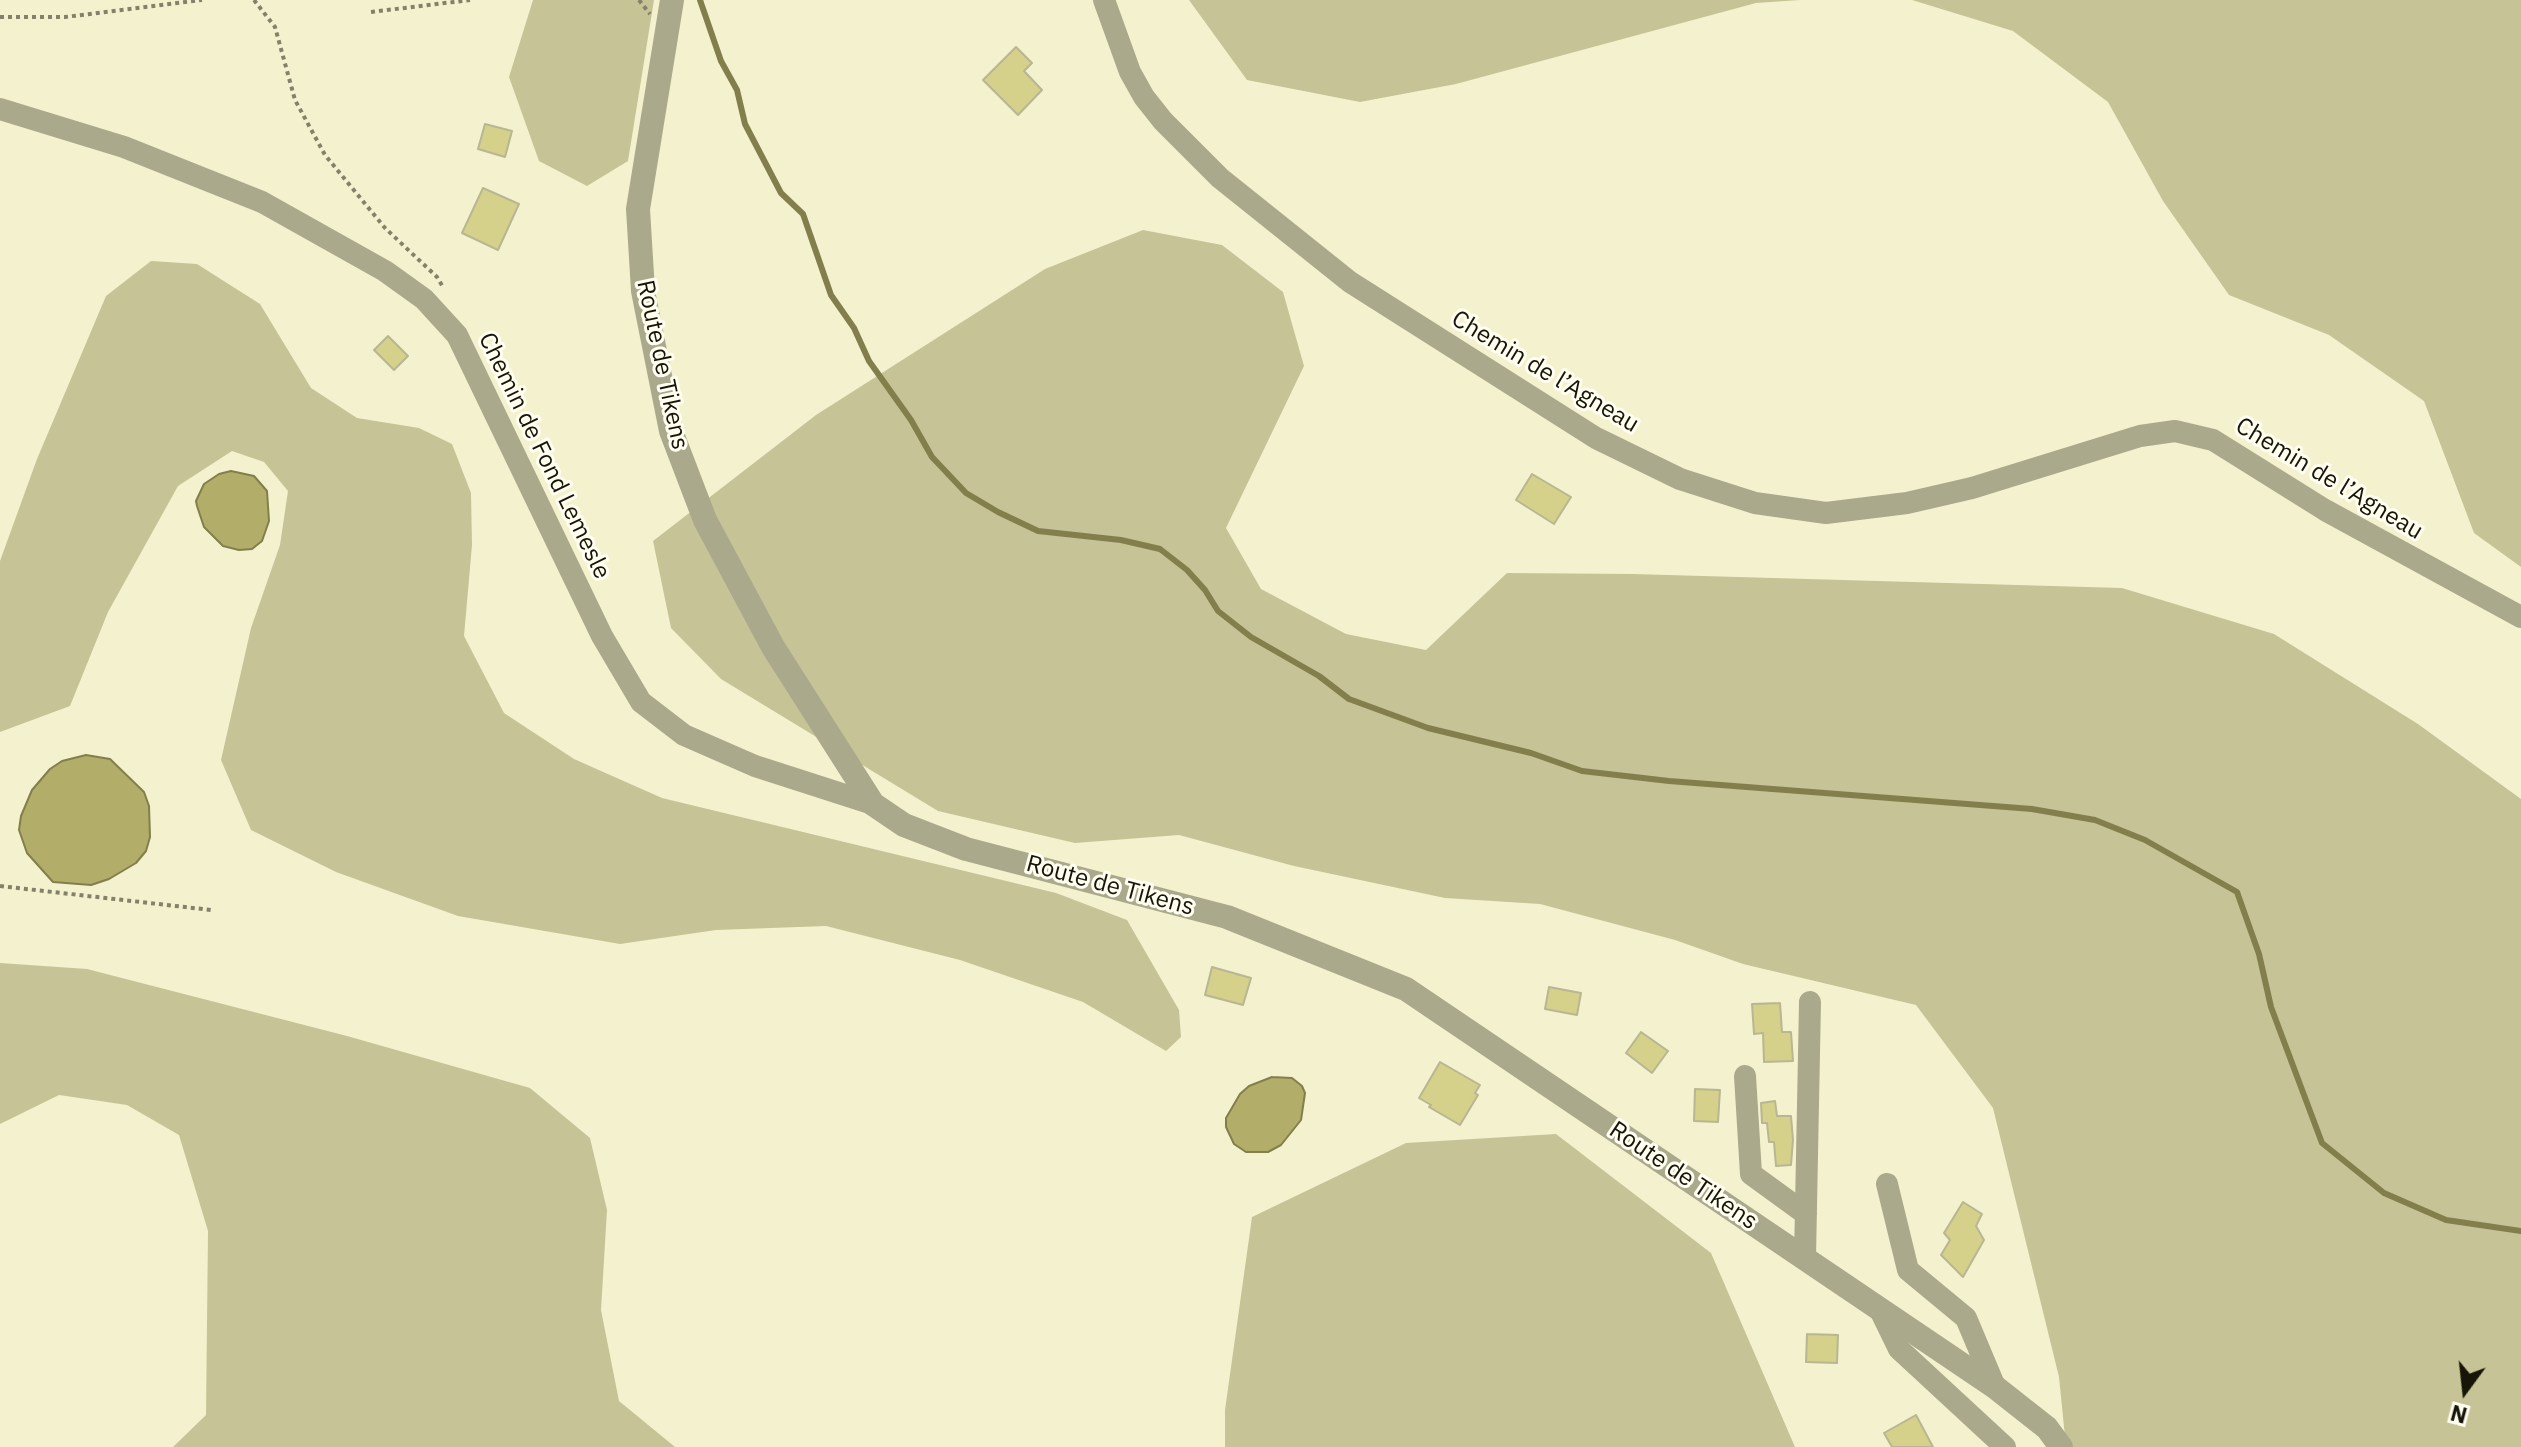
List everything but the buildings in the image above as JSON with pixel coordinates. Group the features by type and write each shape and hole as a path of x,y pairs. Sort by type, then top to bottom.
{"street":[{"name":"Route de Tikens","path":"672,0 638,209 643,291 671,431 705,520 773,647 873,804 904,825 966,849 1227,917 1406,989 1995,1387 2047,1428 2061,1447"},
{"name":"Chemin de l’Agneau","path":"1104,0 1130,72 1144,97 1163,121 1220,178 1350,282 1596,438 1680,479 1755,503 1826,513 1907,503 1972,488 2140,436 2175,431 2213,440 2325,510 2521,617"},
{"name":"Chemin de Fond Lemesle","path":"0,109 124,147 262,202 385,271 424,299 457,335 602,636 641,702 684,735 755,766 873,804"},
{"path":"1805,1258 1810,1002"},
{"path":"1745,1076 1751,1174 1806,1214"},
{"path":"1887,1184 1908,1270 1966,1318 1995,1387"},
{"path":"1879,1308 1899,1349 2005,1447"}],"path":[{"path":"0,17 65,17 202,0"},
{"path":"254,0 275,27 295,100 325,155 385,228 437,277 448,296"},
{"path":"371,12 470,0"},
{"path":"0,886 211,910"}],"shaded area":[{"path":"533,0 654,0 628,161 587,186 539,161 509,77"},
{"path":"1189,0 1800,0 1756,3 1456,84 1360,102 1247,80"},
{"path":"1912,0 2521,0 2521,567 2474,533 2424,401 2329,335 2229,295 2163,201 2108,102 2013,31"},
{"path":"1143,230 1222,245 1283,292 1304,366 1226,528 1261,589 1346,634 1426,650 1507,573 2122,588 2274,634 2418,724 2521,799 2521,1447 2066,1447 2059,1377 1993,1108 1916,1005 1743,964 1675,940 1540,904 1445,898 1294,866 1179,835 1075,843 938,811 721,679 671,628 653,541 816,415 1045,269"},
{"path":"151,261 197,264 260,304 311,388 357,418 419,428 452,444 471,493 472,545 464,636 504,713 574,759 662,798 1056,893 1127,920 1179,1010 1181,1037 1166,1051 1083,1002 960,960 826,926 716,930 620,944 458,916 336,872 251,830 221,760 251,628 280,545 288,491 264,462 232,451 178,486 108,612 70,706 0,732 0,561 37,459 106,296"},
{"path":"231,471 254,476 267,491 269,521 262,541 252,549 223,546 204,527 197,506 196,501 204,484 219,474"},
{"path":"86,755 110,759 144,792 149,806 150,837 146,851 136,863 109,879 91,885 53,882 27,853 19,830 21,816 32,790 50,769 62,761"},
{"path":"0,963 87,969 347,1036 530,1088 590,1138 607,1210 601,1310 619,1401 675,1447 173,1447 206,1415 208,1231 179,1135 127,1105 59,1095 0,1124"},
{"path":"1272,1077 1292,1078 1302,1086 1305,1093 1301,1120 1281,1145 1268,1152 1246,1152 1234,1144 1226,1127 1226,1118 1240,1094 1249,1086"},
{"path":"1556,1134 1711,1253 1795,1447 1225,1447 1225,1410 1252,1217 1406,1143"}],"waterway":[{"path":"700,0 721,61 737,90 745,124 781,193 803,214 831,295 854,328 869,361 911,420 932,457 966,493 1038,531 1121,540 1160,549 1187,570 1218,611 1251,637 1319,676 1349,699 1428,728 1531,753 1582,771 1669,781 2032,809 2095,820 2145,840 2237,892 2259,954 2271,1007 2322,1143 2384,1193 2446,1220 2521,1231"}]}
